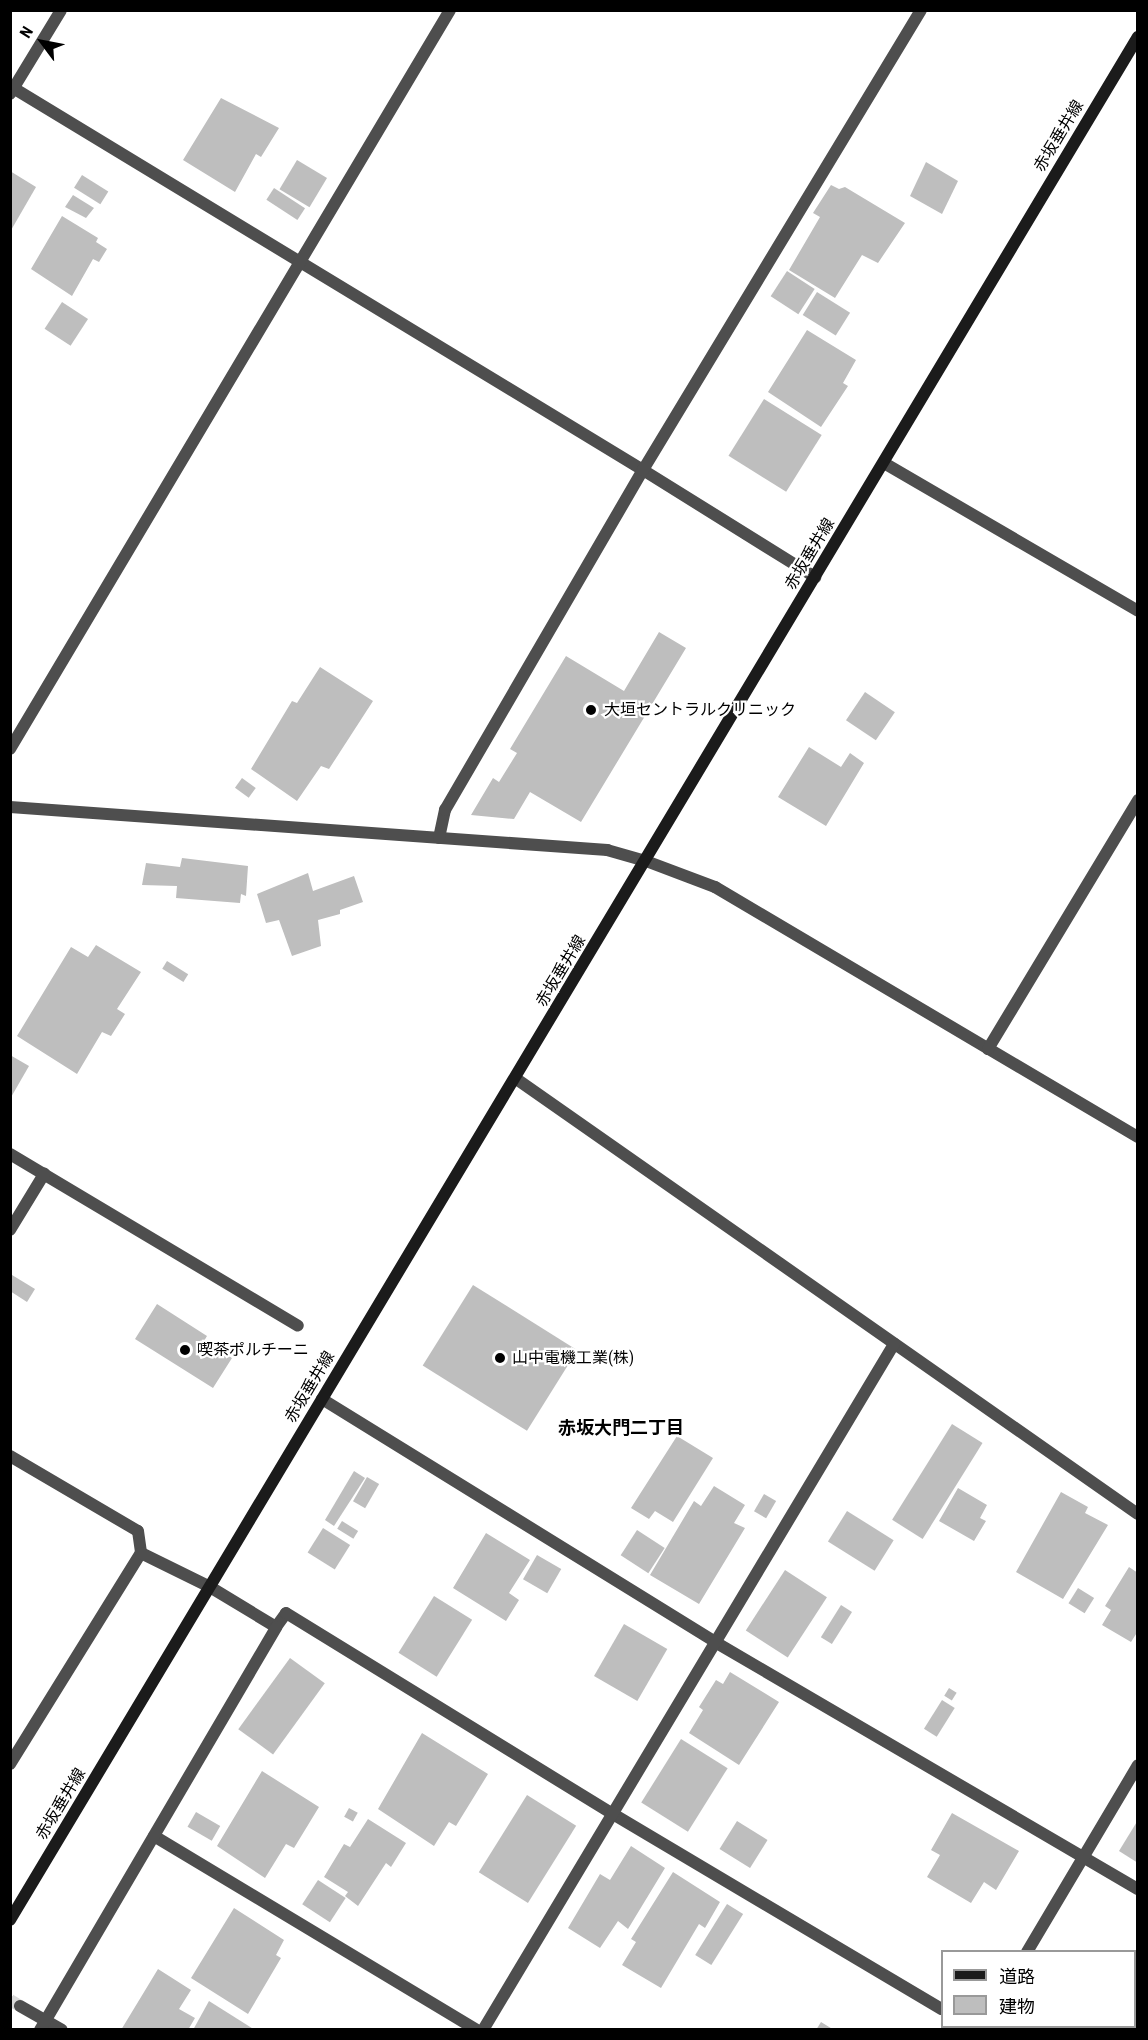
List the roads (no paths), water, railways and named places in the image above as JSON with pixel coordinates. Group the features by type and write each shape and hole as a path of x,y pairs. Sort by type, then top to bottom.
{"main road":[{"name":"赤坂垂井線","path":"10,1920 646,861 1137,37"}],"street":[{"path":"61,10 12,90 300,261 643,470 815,578"},
{"path":"10,749 450,10"},
{"path":"439,838 445,810 643,470 921,10"},
{"path":"884,463 1137,611"},
{"path":"988,1049 1137,800"},
{"path":"10,807 607,850 646,861 715,886 1137,1137"},
{"path":"515,1078 1137,1514"},
{"path":"10,1154 298,1326"},
{"path":"10,1230 44,1174"},
{"path":"483,2030 894,1344"},
{"path":"322,1400 716,1642 1137,1889"},
{"path":"10,1456 138,1531 141,1553 12,1758"},
{"path":"141,1553 210,1587 276,1627"},
{"path":"43,2024 286,1613 613,1814 941,2008"},
{"path":"1028,1950 1137,1765"},
{"path":"154,1836 477,2030"},
{"path":"20,2006 43,2024 62,2030"}],"tunnel":[{"path":"10,2000 20,2006"}],"place":[{"name":"大垣セントラルクリニック","path":"591,710"},
{"name":"喫茶ポルチーニ","path":"185,1350"},
{"name":"山中電機工業(株)","path":"500,1358"}],"district":[{"name":"赤坂大門二丁目","path":"621,1428"}]}
